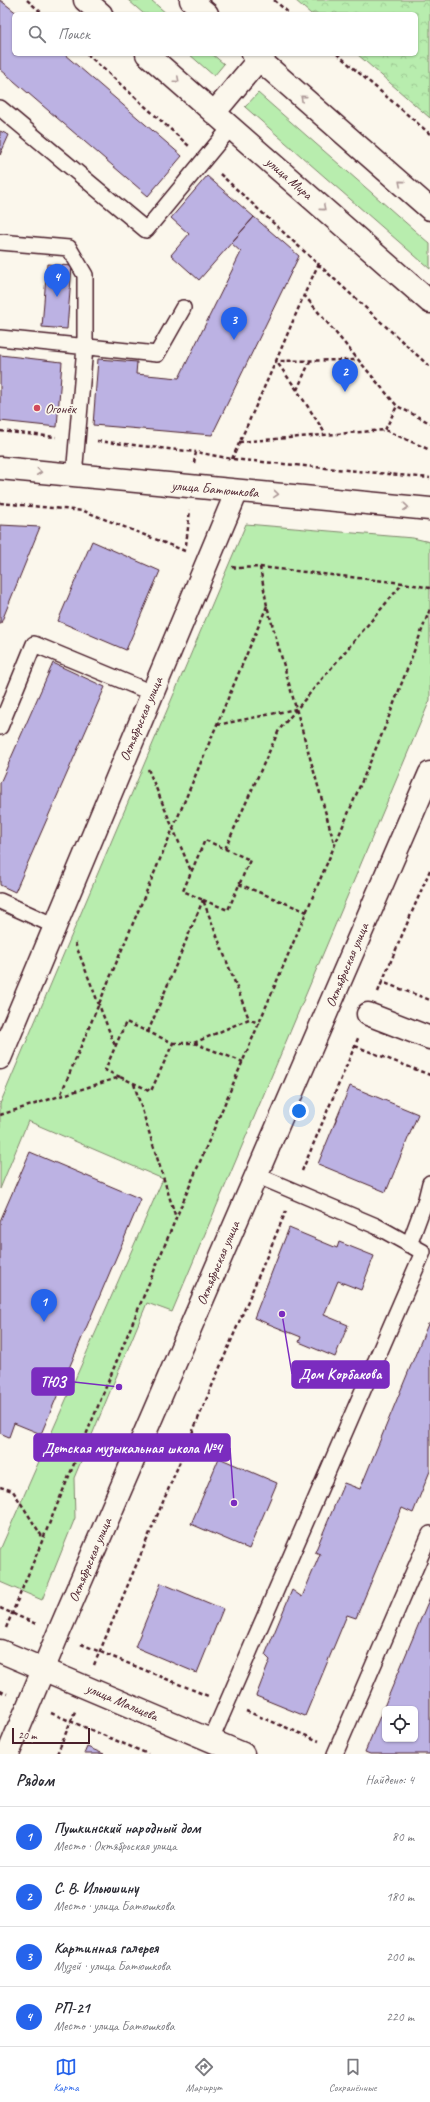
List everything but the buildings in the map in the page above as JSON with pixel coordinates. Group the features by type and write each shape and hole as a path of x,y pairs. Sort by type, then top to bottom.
{"main road":[{"path":"85,0 99,12"},
{"path":"192,0 205,12"},
{"name":"улица Мира","path":"149,56 430,302"},
{"path":"214,112 256,56 430,209"},
{"name":"улица Батюшкова","path":"0,468 430,509"},
{"name":"Октябрьская улица","path":"0,1058 237,491"},
{"name":"Октябрьская улица","path":"8,1754 58,1634 430,772"},
{"path":"368,1014 430,1038"},
{"name":"улица Мальцева","path":"2,1641 44,1669 243,1754"}],"lane":[{"path":"0,108 146,230 231,127"},
{"path":"0,242 69,248 86,275 85,347 74,476"},
{"path":"0,338 157,354 183,308"},
{"path":"0,727 34,644 152,693"},
{"path":"0,901 59,918"},
{"path":"211,1740 423,1252 376,1226 256,1175"},
{"path":"409,1244 430,1183"},
{"path":"336,1751 430,1534"}],"path":[{"path":"27,0 41,12"},
{"path":"274,0 288,12"},
{"path":"89,56 319,263 430,367"},
{"path":"339,56 430,134"},
{"path":"232,459 319,263"},
{"path":"304,295 397,406 430,423"},
{"path":"276,361 357,360"},
{"path":"276,361 297,390 325,434"},
{"path":"297,390 310,361"},
{"path":"385,430 397,406"},
{"path":"239,442 385,430 430,450"},
{"path":"0,503 84,511 186,550"},
{"path":"260,567 267,606 335,846"},
{"path":"225,849 279,730 403,583"},
{"path":"60,1096 267,606"},
{"path":"2,1641 176,1218 260,1024 385,727 430,609"},
{"path":"217,725 296,709"},
{"path":"134,736 191,872"},
{"path":"205,840 250,860 228,910 183,891 191,872 205,840"},
{"path":"57,1754 430,870"},
{"path":"239,884 307,912"},
{"path":"203,900 249,1019 260,1024"},
{"path":"148,1032 203,900"},
{"path":"59,918 99,1005 115,1046"},
{"path":"382,982 430,1000"},
{"path":"194,1043 249,1019"},
{"path":"173,1043 151,1091 105,1070 126,1022 173,1043 194,1043 243,1062"},
{"path":"355,1046 430,1075"},
{"path":"0,1115 120,1077"},
{"path":"134,1084 176,1218"},
{"path":"0,1487 14,1492 44,1538"},
{"path":"0,1608 100,1652 336,1751"},
{"path":"29,1704 148,1754"}],"green space":[{"path":"128,0 151,0 165,12 142,12"},
{"path":"295,0 430,0 430,118 359,56 418,56 418,12 309,12"},
{"path":"191,56 214,56 224,64 214,76"},
{"path":"258,93 430,244 430,269 245,107"},
{"path":"246,524 413,538 430,542 430,700 172,1312 147,1303 74,1478 75,1518 42,1600 0,1582 0,1550 163,1179 28,1121 0,1189 0,1104"}],"place":[{"name":"РП-21","path":"57,297"},
{"name":"Картинная галерея","path":"234,340"},
{"name":"С. В. Ильюшину","path":"345,392"},
{"name":"Огонёк","path":"37,408"},
{"name":"Дом Корбакова","path":"282,1314"},
{"name":"Пушкинский народный дом","path":"44,1322"},
{"name":"ТЮЗ","path":"119,1387"},
{"name":"Детская музыкальная школа №4","path":"234,1503"}]}
